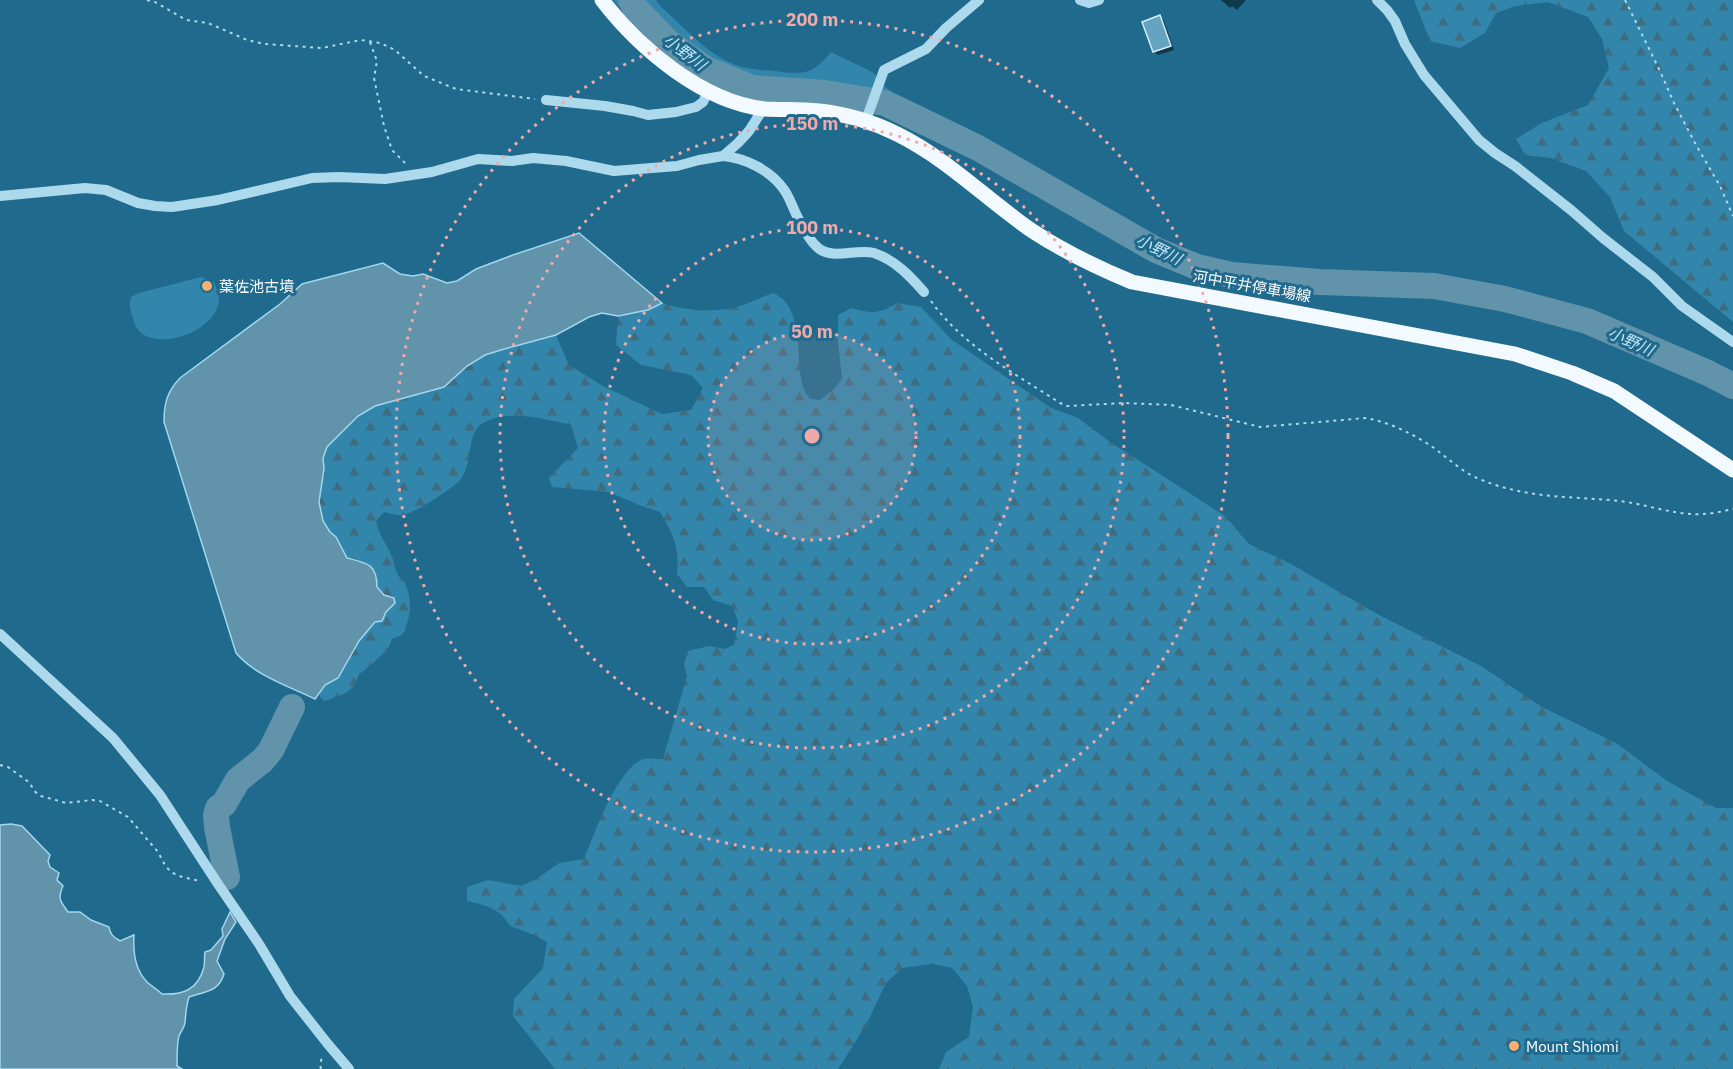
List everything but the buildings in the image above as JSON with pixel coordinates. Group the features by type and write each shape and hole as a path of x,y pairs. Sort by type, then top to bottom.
{"main road":[{"name":"河中平井停車場線","path":"602,0 620,23 657,58 708,92 763,109 820,111 867,116 940,160 1033,231 1095,267 1132,282 1515,354 1572,373 1614,391 1733,470"}],"street":[{"path":"867,116 884,70 926,49 946,28 979,0"},
{"path":"1080,0 1089,3 1099,0"},
{"path":"1377,0 1395,21 1405,44 1424,75 1479,140 1571,210 1653,277 1682,306 1733,342"},
{"path":"546,100 605,106 648,116 696,107 703,102 708,92"},
{"path":"723,156 749,131 763,109"},
{"path":"0,196 85,188 106,190 155,207 172,207 218,200 312,178 385,179 432,172 478,159 566,160 614,171 678,166 723,156 733,157 762,169 774,178 784,190 803,227 818,248 829,253 859,251 879,255 902,268 924,292"},
{"path":"0,634 113,738 160,795 259,944 290,996 349,1069"}],"path":[{"path":"147,0 155,2 186,20 208,23 247,40 264,44 322,48 361,40 395,50 424,76 456,89 546,100"},
{"path":"1625,0 1674,103 1720,186 1733,216"},
{"path":"370,42 376,62 374,78 384,126 392,150 416,174"},
{"path":"924,292 939,314 961,336 1067,406 1124,403 1172,405 1260,428 1366,418 1379,420 1428,444 1474,476 1521,493 1640,504 1690,514 1733,509"},
{"path":"0,765 8,767 30,783 34,791 41,796 66,803 100,801 128,817 173,873 218,884"}],"green space":[{"path":"613,0 656,0 713,53 743,67 806,72 818,65 831,52 874,73 882,84 934,127 854,108 785,102 733,90 689,68 669,54 631,20"},
{"path":"1414,0 1733,0 1733,322 1624,231 1610,197 1586,171 1551,158 1525,155 1516,139 1542,123 1588,105 1609,68 1602,39 1588,17 1548,2 1515,6 1496,13 1485,33 1460,48 1430,41"},
{"path":"201,277 214,282 219,295 216,311 209,320 199,328 174,338 150,337 138,330 131,310 131,297"},
{"path":"773,293 790,309 797,334 803,387 810,399 820,400 842,379 838,315 852,308 870,312 880,311 897,303 921,307 952,340 1051,408 1078,418 1110,442 1225,516 1249,544 1291,564 1379,615 1481,666 1542,707 1616,743 1667,781 1716,808 1733,808 1733,1069 939,1069 946,1052 969,1037 973,1007 967,986 952,968 932,964 902,968 886,983 866,1025 838,1069 555,1069 513,1016 514,999 543,968 547,942 510,926 497,911 467,901 467,887 488,880 521,886 538,878 559,863 584,859 608,803 625,774 634,764 644,759 663,759 687,676 684,664 688,651 709,646 724,649 734,645 738,621 732,606 713,600 704,587 687,587 677,574 674,541 660,512 609,492 552,487 549,478 578,448 571,425 528,416 495,418 479,426 475,432 465,472 461,479 416,510 400,515 384,512 376,521 393,559 397,574 403,580 409,594 408,620 404,632 392,639 386,652 359,674 354,686 342,695 325,701 320,697 320,693 325,685 338,678 359,641 376,622 382,621 394,598 384,595 377,587 377,578 362,562 347,558 336,537 323,521 319,502 324,469 323,458 327,447 358,416 375,406 444,387 467,366 485,355 556,335 569,365 603,386 662,414 691,410 703,388 691,375 641,365 616,345 618,316 648,310 662,303 695,310 728,309"}],"shaded area":[{"path":"579,233 662,303 648,310 618,316 602,313 589,317 556,335 485,355 467,366 444,387 375,406 358,416 327,447 323,458 324,469 319,502 323,521 336,537 347,558 370,566 377,579 377,587 384,595 394,598 395,603 386,612 382,621 375,622 359,641 338,678 325,685 315,699 253,668 236,653 164,422 167,398 172,388 180,378 280,304 302,284 383,263 400,274 413,276 423,274 447,283 457,281 476,269"},
{"path":"0,825 22,826 50,855 48,861 50,867 59,873 57,880 63,886 60,894 61,900 68,912 80,912 91,920 109,927 112,935 120,941 134,935 137,966 147,982 162,994 183,992 194,986 204,967 205,952 211,950 223,936 222,929 230,912 236,922 225,939 217,961 224,974 215,988 189,997 185,1024 178,1042 177,1066 182,1069 0,1069"}],"waterway":[{"name":"小野川","path":"631,0 635,8 668,42 706,69 752,88 825,93 885,103 978,148 1156,250 1197,267 1231,275 1320,282 1434,286 1505,299 1587,321 1733,386"},
{"path":"227,877 217,827 218,808 224,804 238,780 263,760 271,750 292,707"}],"place":[{"name":"葉佐池古墳","path":"207,286"},
{"name":"Mount Shiomi","path":"1514,1046"}]}
